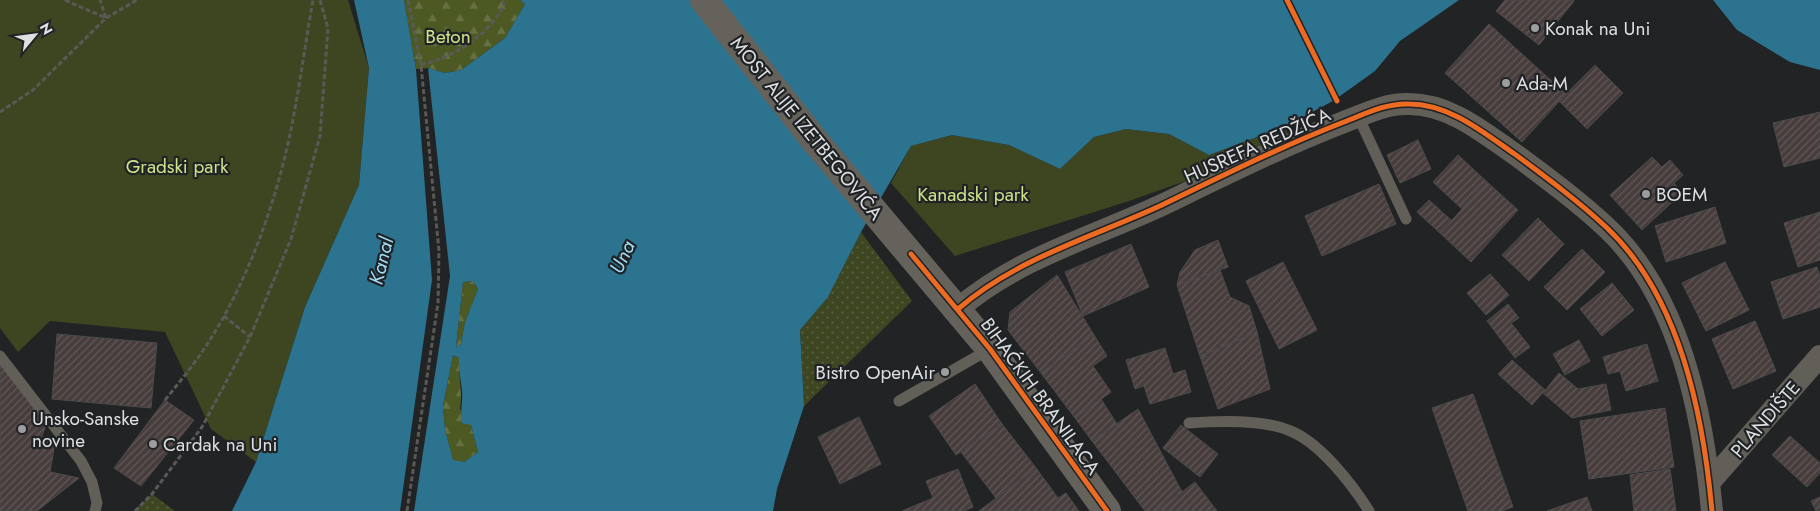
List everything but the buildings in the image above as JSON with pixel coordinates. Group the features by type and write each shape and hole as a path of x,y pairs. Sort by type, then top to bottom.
{"main road":[{"name":"MOST ALIJE IZETBEGOVIĆA","path":"704,0 815,141 911,254"},
{"name":"BIHAĆKIH BRANILACA","path":"911,254 990,349 1107,511"}],"street":[{"name":"HUSREFA REDŽIĆA","path":"958,310 978,292 1019,267 1137,216 1318,132 1385,106 1408,104 1432,106 1470,122 1549,179 1607,228 1635,261 1658,295 1677,338 1691,384 1709,483 1712,511"},
{"name":"PLANDIŠTE","path":"1709,483 1820,356"}],"lane":[{"path":"1358,116 1406,219"},
{"path":"899,401 990,349"},
{"path":"0,356 81,461 92,482 97,504 95,511"},
{"path":"1189,423 1270,424 1290,430 1312,444 1339,471 1369,511"}],"path":[{"path":"65,0 106,18"},
{"path":"100,0 106,18"},
{"path":"0,112 33,90 106,18 137,0"},
{"path":"165,400 202,352 224,316 246,269 277,186 297,96 313,0"},
{"path":"134,511 152,494 202,427 250,337 291,239 320,136 328,28 320,0"},
{"path":"407,511 438,303 439,276 439,251 421,65 408,0"},
{"path":"421,65 456,53 471,42 499,15 504,5 502,0"},
{"path":"1287,0 1338,101"},
{"path":"224,316 250,337"}],"green space":[{"name":"Gradski park","path":"0,0 348,0 369,68 359,185 305,307 256,462 211,429 165,332 50,321 18,352 0,328"},
{"name":"Beton","path":"404,0 520,0 525,4 505,38 461,70 445,73 428,68 416,69"},
{"name":"Kanadski park","path":"1284,127 1293,143 1129,201 955,256 891,183 911,146 952,135 1009,145 1060,169 1094,137 1126,129 1169,134 1209,155"},
{"path":"861,232 912,301 804,406 800,330 828,297"},
{"path":"473,281 478,289 465,322 461,344 456,347 463,282"},
{"path":"453,355 459,358 460,409 471,425 478,452 464,462 453,461 445,430 443,406"},
{"path":"152,494 175,511 134,511"}],"water":[{"name":"Kanal","path":"354,0 404,0 416,69 432,280 400,511 232,511 256,462 305,307 359,185 369,68"},
{"name":"Una","path":"520,0 1459,0 1400,41 1375,71 1333,101 1284,127 1209,155 1169,134 1126,129 1094,137 1060,169 1009,145 952,135 911,146 861,232 828,297 800,330 804,406 777,489 773,511 414,511 450,276 428,68 445,73 461,70 505,38 525,4","holes":["473,281 478,289 465,322 461,344 456,347 463,282","453,355 459,358 462,423 471,425 478,452 464,462 453,460 445,430 443,406"]},
{"path":"1713,0 1820,0 1820,70 1790,62 1737,30"}],"cycle path":[{"path":"1287,0 1337,101"},
{"path":"958,309 981,291 1030,262 1136,217 1321,131 1392,105 1424,105 1439,109 1479,129 1539,172 1595,217 1631,255 1653,287 1670,322 1694,397 1702,435 1712,511"},
{"path":"911,254 990,349 1107,511"}],"place":[{"name":"Konak na Uni","path":"1535,28"},
{"name":"Ada-M","path":"1506,83"},
{"name":"BOEM","path":"1646,194"},
{"name":"Bistro OpenAir","path":"945,372"},
{"name":"Unsko-Sanske novine","path":"22,429"},
{"name":"Cardak na Uni","path":"153,444"}]}
